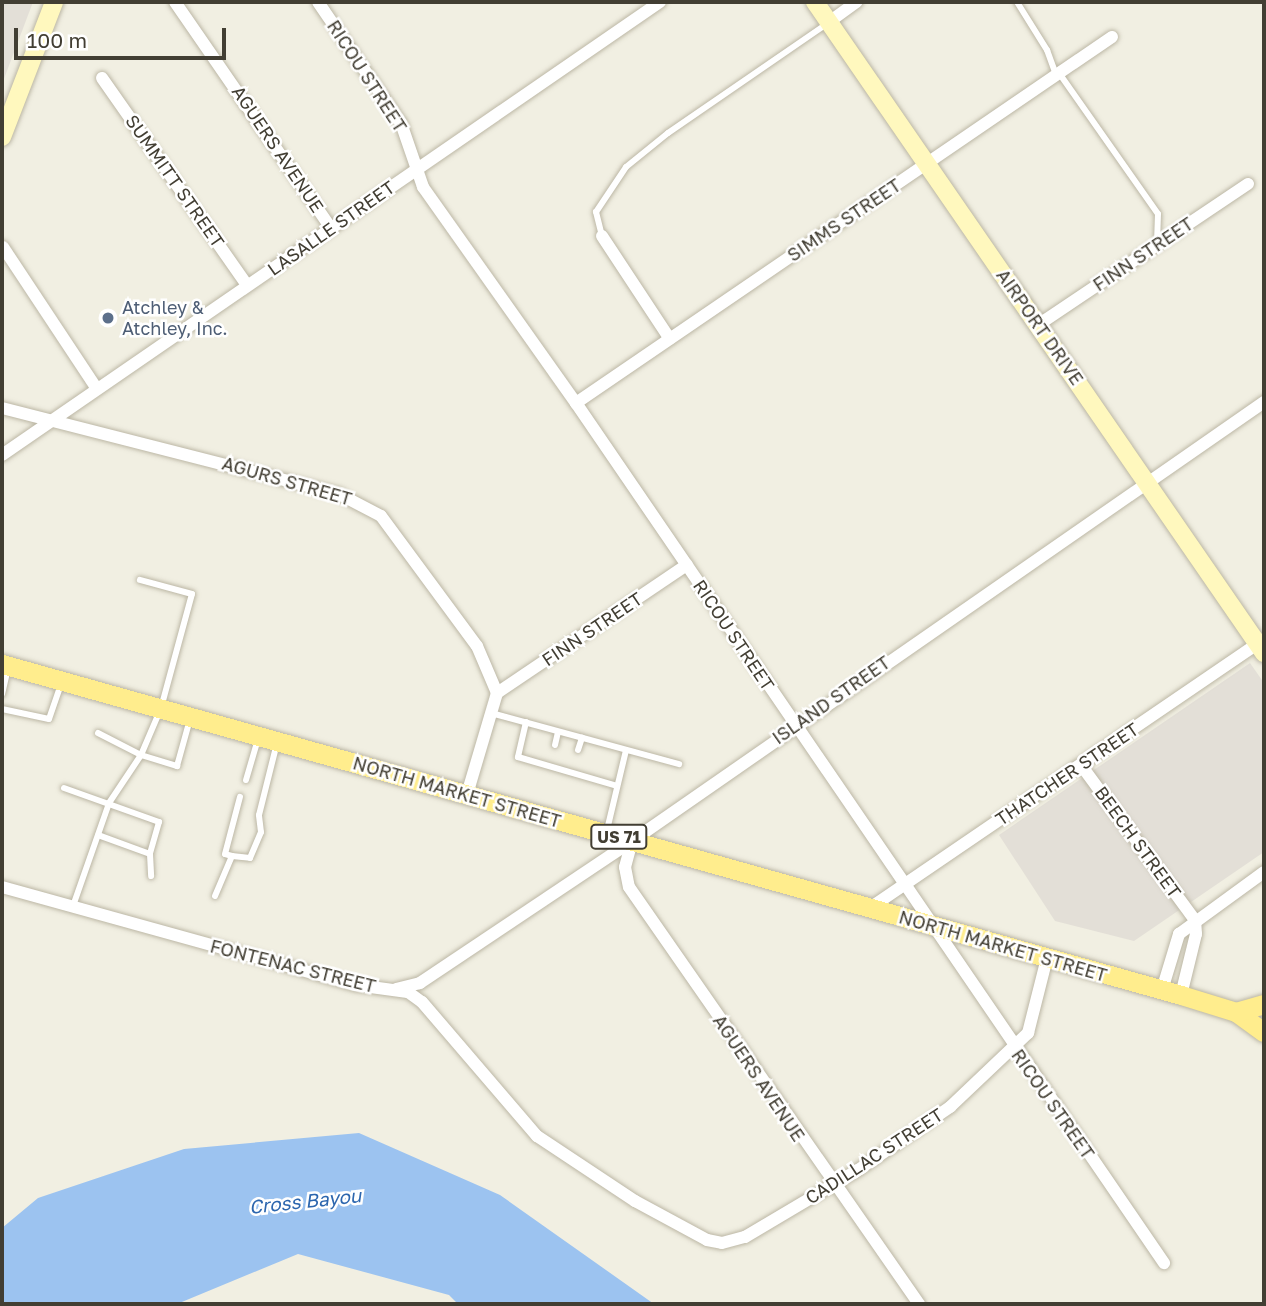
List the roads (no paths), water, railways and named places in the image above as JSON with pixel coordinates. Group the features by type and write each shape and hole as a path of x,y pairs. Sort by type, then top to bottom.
{"main road":[{"name":"NORTH MARKET STREET","path":"5,665 1172,993 1236,1012 1264,1032"},
{"path":"1236,1012 1264,1004"}],"street":[{"path":"2,137 54,2"},
{"name":"AGUERS AVENUE","path":"175,2 331,228"},
{"name":"RICOU STREET","path":"318,2 401,122 423,187 576,403 930,925 1164,1263"},
{"name":"LASALLE STREET","path":"2,455 660,2"},
{"name":"AIRPORT DRIVE","path":"815,2 1146,482 1262,645"},
{"path":"829,22 857,2"},
{"name":"SIMMS STREET","path":"576,403 1111,37"},
{"name":"SUMMITT STREET","path":"102,78 247,285"},
{"name":"FINN STREET","path":"1038,325 1248,184"},
{"path":"602,236 670,339"},
{"path":"3,247 97,389"},
{"name":"ISLAND STREET","path":"393,989 420,983 632,841 794,725 1264,401"},
{"name":"AGURS STREET","path":"2,408 339,494 366,506 402,540 477,646 497,693"},
{"name":"FINN STREET","path":"497,693 687,565"},
{"name":"THATCHER STREET","path":"870,908 1262,645"},
{"path":"467,794 497,693"},
{"name":"BEECH STREET","path":"1081,765 1195,920"},
{"name":"AGUERS AVENUE","path":"632,841 625,867 629,887 919,1304"},
{"path":"1172,993 1179,934 1264,873"},
{"name":"FONTENAC STREET","path":"2,887 356,985 393,989 422,1002 537,1136 635,1201 707,1240"},
{"path":"1172,993 1196,934 1195,920"},
{"name":"CADILLAC STREET","path":"707,1240 722,1243 744,1237 833,1184 940,1114 1015,1049 1033,1021 1046,958"}],"lane":[{"path":"1017,2 1047,50 1058,74 1158,214 1157,245"},
{"path":"602,236 596,212 626,167 668,132 829,22"},
{"path":"73,906 108,803 141,755 161,708 192,594 140,580"},
{"path":"2,694 5,665"},
{"path":"2,709 49,719 62,681"},
{"path":"491,713 679,764"},
{"path":"98,733 141,755 177,766 191,717"},
{"path":"526,722 518,757 550,762 572,773 617,786"},
{"path":"555,745 558,732"},
{"path":"246,780 269,738"},
{"path":"240,797 225,854 250,858 261,832 259,815 269,738"},
{"path":"578,750 582,738"},
{"path":"606,834 626,750"},
{"path":"572,773 575,764"},
{"path":"64,788 159,821 150,855 151,876"},
{"path":"98,835 150,855"},
{"path":"215,896 232,856"}],"water":[{"name":"Cross Bayou","path":"359,1133 500,1195 654,1304 458,1304 449,1295 298,1254 177,1304 2,1304 2,1228 38,1198 184,1149"}],"place":[{"name":"Atchley & Atchley, Inc.","path":"108,318"}]}
